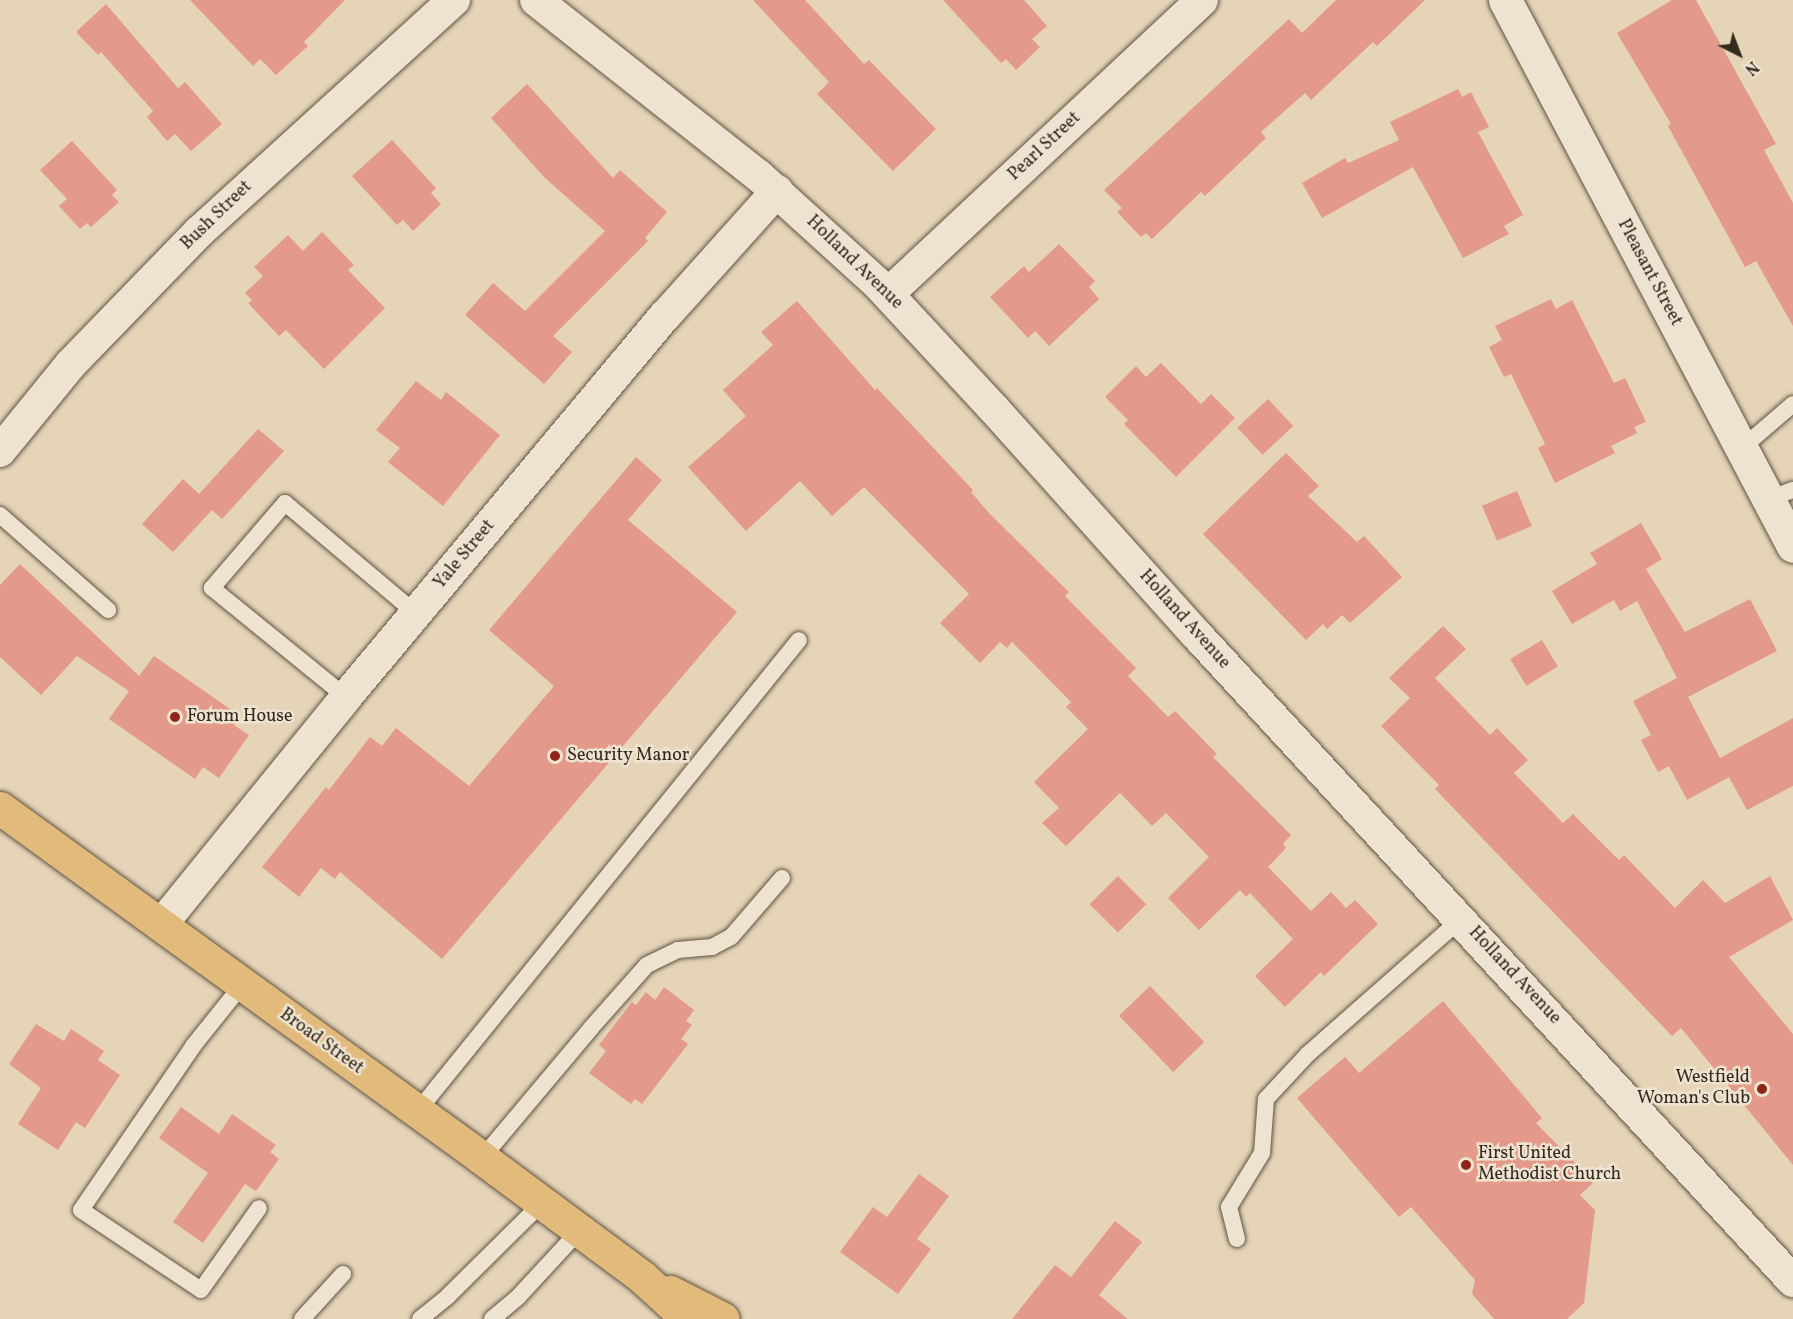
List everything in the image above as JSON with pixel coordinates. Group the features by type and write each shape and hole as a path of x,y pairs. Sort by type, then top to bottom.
{"highway":[{"name":"Broad Street","path":"0,808 482,1158 642,1277 688,1319"},
{"name":"Broad Street","path":"642,1277 723,1319"}],"street":[{"name":"Bush Street","path":"0,451 78,356 199,232 454,0"},
{"name":"Holland Avenue","path":"536,0 777,191 825,233 888,294 1195,633 1793,1281"},
{"name":"Pearl Street","path":"888,294 1202,0"},
{"name":"Pleasant Street","path":"1505,0 1742,448 1781,495 1793,546"},
{"name":"Yale Street","path":"160,925 345,697 665,316 777,191"}],"lane":[{"path":"1742,448 1793,404"},
{"path":"345,697 212,588 285,503 417,614"},
{"path":"0,515 108,610"},
{"path":"417,1112 799,640"},
{"path":"482,1158 647,965 678,950 712,947 731,937 782,878"},
{"path":"1237,1239 1228,1207 1262,1153 1266,1100 1308,1054 1461,919"},
{"path":"242,985 195,1045 81,1210 201,1290 259,1208"},
{"path":"420,1319 448,1296 542,1203"},
{"path":"492,1319 519,1296 579,1231"},
{"path":"302,1319 343,1274"}],"building":[{"path":"190,0 345,0 304,42 308,46 276,75 260,59 253,66"},
{"path":"753,0 805,0 864,64 869,60 936,129 893,171 817,94 829,82"},
{"path":"943,0 1024,0 1047,26 1032,39 1040,47 1016,70 1006,59 1001,63"},
{"path":"1336,0 1425,0 1377,46 1373,42 1311,100 1305,93 1261,132 1266,138 1205,196 1201,192 1152,239 1146,233 1141,237 1117,212 1122,208 1104,190 1289,19 1302,33"},
{"path":"1672,0 1696,0 1776,144 1764,150 1793,203 1793,326 1756,261 1745,267 1668,126 1671,124 1617,33"},
{"path":"106,4 178,88 185,82 222,124 191,151 175,134 167,141 147,117 153,111 101,52 98,55 76,32"},
{"path":"527,84 613,178 620,170 667,212 645,238 648,241 553,336 572,352 544,384 465,315 493,283 525,311 605,231 545,178 491,118"},
{"path":"1458,89 1462,97 1471,92 1489,127 1478,132 1523,215 1504,226 1509,234 1463,258 1413,167 1322,218 1302,183 1345,158 1348,163 1399,140 1390,122"},
{"path":"392,140 436,188 431,193 441,204 413,231 403,220 397,225 352,176"},
{"path":"72,141 117,190 112,195 119,202 91,227 87,223 80,229 59,206 67,199 40,170"},
{"path":"322,232 354,265 348,270 385,308 324,369 286,330 279,336 248,303 252,300 245,293 263,276 254,267 288,235 303,251"},
{"path":"1059,244 1095,281 1089,287 1099,299 1049,346 1035,331 1028,338 990,297 1024,266 1029,272"},
{"path":"1551,299 1556,309 1572,300 1614,383 1625,378 1646,422 1634,427 1637,433 1611,446 1615,453 1555,483 1538,448 1545,444 1511,374 1504,377 1489,347 1502,340 1495,326"},
{"path":"797,301 875,390 877,388 973,490 971,492 988,512 1069,592 1065,596 1136,668 1128,676 1168,717 1175,711 1217,754 1213,757 1291,835 1283,844 1286,848 1268,867 1311,911 1331,892 1346,908 1355,900 1378,924 1324,976 1321,972 1285,1007 1255,976 1293,939 1250,893 1246,897 1240,890 1199,930 1168,898 1209,857 1166,813 1152,826 1120,793 1066,846 1042,823 1059,808 1034,782 1088,729 1066,707 1071,702 1012,642 1007,648 1000,642 980,663 940,623 969,594 864,487 832,516 800,481 746,531 688,467 746,416 723,390 773,345 761,332"},
{"path":"1161,363 1201,404 1211,394 1235,418 1176,477 1124,424 1128,420 1105,397 1136,366 1146,377"},
{"path":"416,381 441,400 446,392 500,435 443,506 388,462 400,448 376,430"},
{"path":"1268,399 1293,426 1263,455 1237,428"},
{"path":"258,429 284,451 222,519 212,510 173,552 142,524 183,479 199,494"},
{"path":"1286,453 1319,486 1308,496 1357,542 1364,536 1402,577 1350,623 1342,615 1327,629 1323,624 1306,640 1203,534"},
{"path":"636,457 662,480 628,520 737,612 442,959 340,872 335,879 321,868 299,897 262,867 326,787 329,790 370,737 382,746 396,728 469,786 554,686 489,630"},
{"path":"1517,491 1532,526 1497,541 1482,506"},
{"path":"1641,523 1662,559 1646,569 1685,632 1750,599 1777,651 1688,697 1720,758 1793,718 1793,786 1747,810 1729,777 1687,800 1669,766 1658,772 1641,740 1651,735 1633,701 1677,678 1637,601 1620,611 1614,600 1572,624 1552,591 1597,564 1590,553"},
{"path":"20,564 139,676 154,656 240,716 234,725 249,735 219,778 203,767 195,779 109,719 129,691 77,656 41,695 0,657 0,585"},
{"path":"1443,626 1466,649 1435,678 1490,735 1497,728 1528,760 1514,773 1563,823 1573,814 1619,860 1624,855 1675,908 1703,880 1725,903 1770,876 1793,920 1729,957 1793,1034 1793,1165 1681,1028 1672,1036 1435,789 1439,785 1381,726 1410,698 1389,678"},
{"path":"1542,640 1558,667 1526,686 1510,659"},
{"path":"1118,876 1146,904 1118,933 1090,904"},
{"path":"1150,986 1204,1042 1173,1072 1119,1016"},
{"path":"664,987 694,1010 686,1021 692,1025 681,1039 688,1044 642,1104 635,1099 631,1104 589,1073 606,1051 599,1045 632,1002 636,1005 646,992 655,1000"},
{"name":"First United Methodist Church","path":"1443,1001 1542,1118 1536,1123 1594,1182 1580,1195 1595,1210 1584,1303 1567,1319 1494,1319 1472,1294 1475,1280 1411,1207 1399,1217 1297,1098 1345,1057 1359,1073"},
{"path":"36,1024 64,1041 71,1029 104,1051 98,1060 120,1075 85,1128 76,1122 58,1150 18,1124 41,1088 9,1064"},
{"path":"181,1107 219,1134 232,1114 276,1145 270,1152 279,1159 256,1191 245,1184 203,1243 173,1222 208,1173 159,1138"},
{"path":"919,1174 949,1196 917,1239 931,1249 898,1294 840,1252 873,1207 887,1217"},
{"path":"1115,1221 1142,1242 1099,1295 1128,1319 1012,1319 1055,1265 1071,1277"}],"place":[{"name":"Forum House","path":"175,717"},
{"name":"Security Manor","path":"555,756"},
{"name":"Westfield Woman's Club","path":"1762,1089"},
{"name":"First United Methodist Church","path":"1466,1165"}]}
